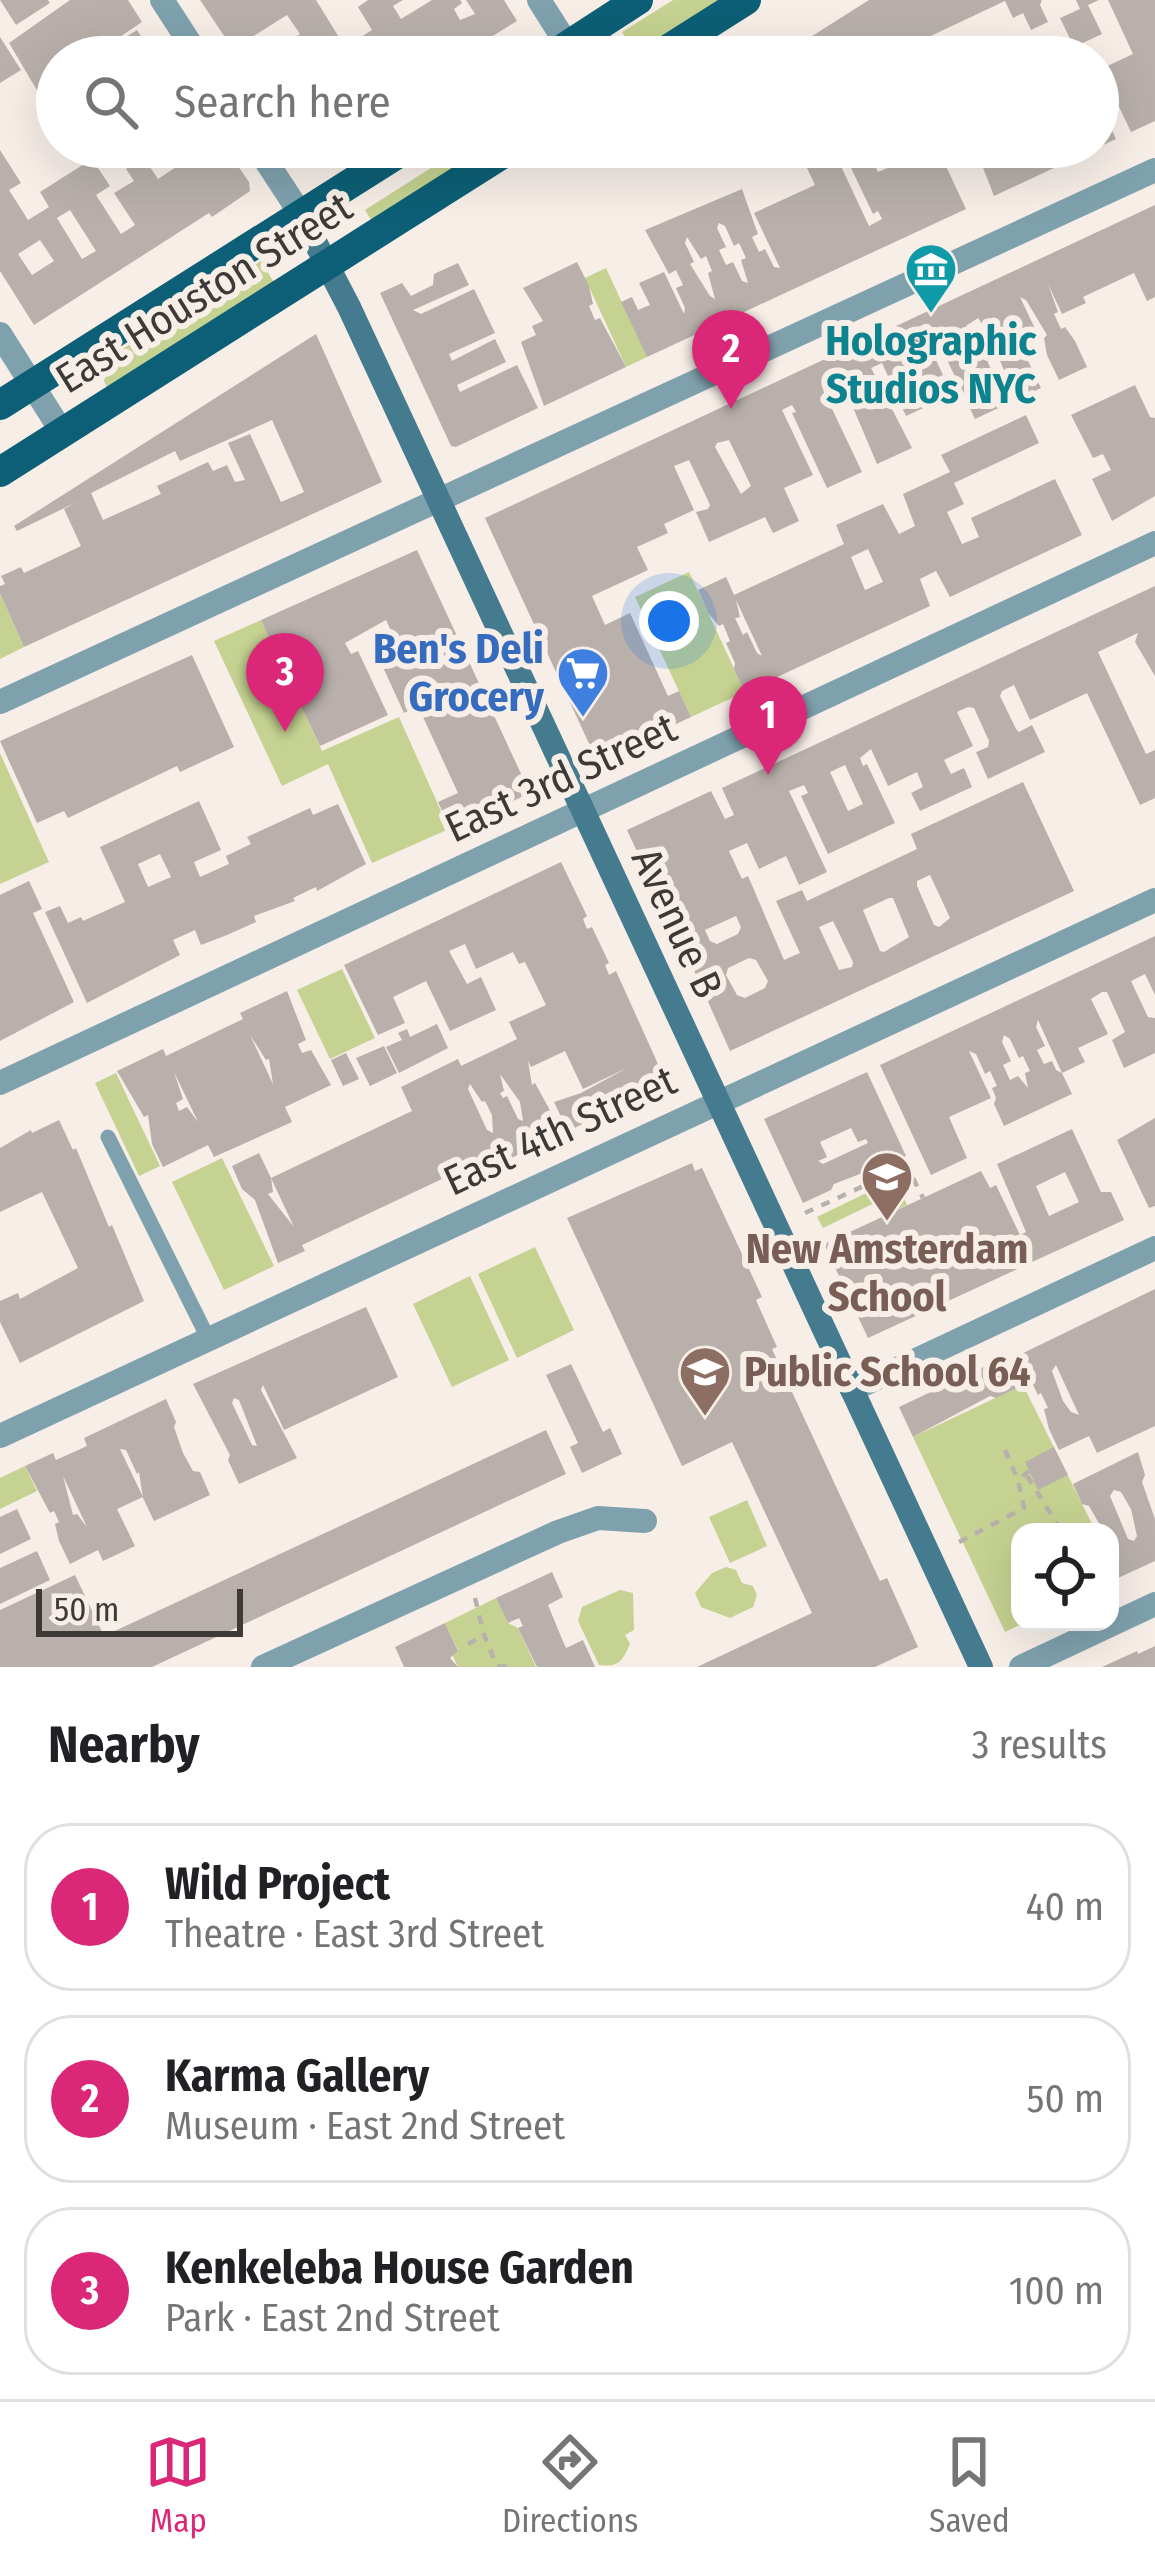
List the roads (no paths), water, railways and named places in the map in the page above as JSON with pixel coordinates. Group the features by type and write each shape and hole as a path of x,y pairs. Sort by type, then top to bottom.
{"main road":[{"path":"588,36 638,0"},
{"path":"689,36 746,0"},
{"name":"East Houston Street","path":"0,405 374,168"},
{"name":"East Houston Street","path":"0,472 480,168"}],"street":[{"path":"162,0 185,36"},
{"path":"539,0 556,36"},
{"path":"271,168 300,213"},
{"path":"0,702 1155,170"},
{"name":"Avenue B","path":"300,213 981,1667"},
{"path":"0,334 62,432"},
{"name":"East 3rd Street","path":"0,1083 1155,544"},
{"name":"East 4th Street","path":"0,1436 1155,900"},
{"path":"852,1390 1155,1248"},
{"path":"263,1667 558,1532 598,1518 645,1521"},
{"path":"1021,1667 1155,1604"}],"lane":[{"path":"108,1137 208,1338"}],"place":[{"name":"Holographic Studios NYC","path":"931,315"},
{"name":"Karma Gallery","path":"731,409"},
{"name":"Ben's Deli Grocery","path":"583,719"},
{"name":"Kenkeleba House Garden","path":"285,732"},
{"name":"Wild Project","path":"768,775"},
{"name":"New Amsterdam School","path":"887,1223"},
{"name":"Public School 64","path":"705,1418"}]}
